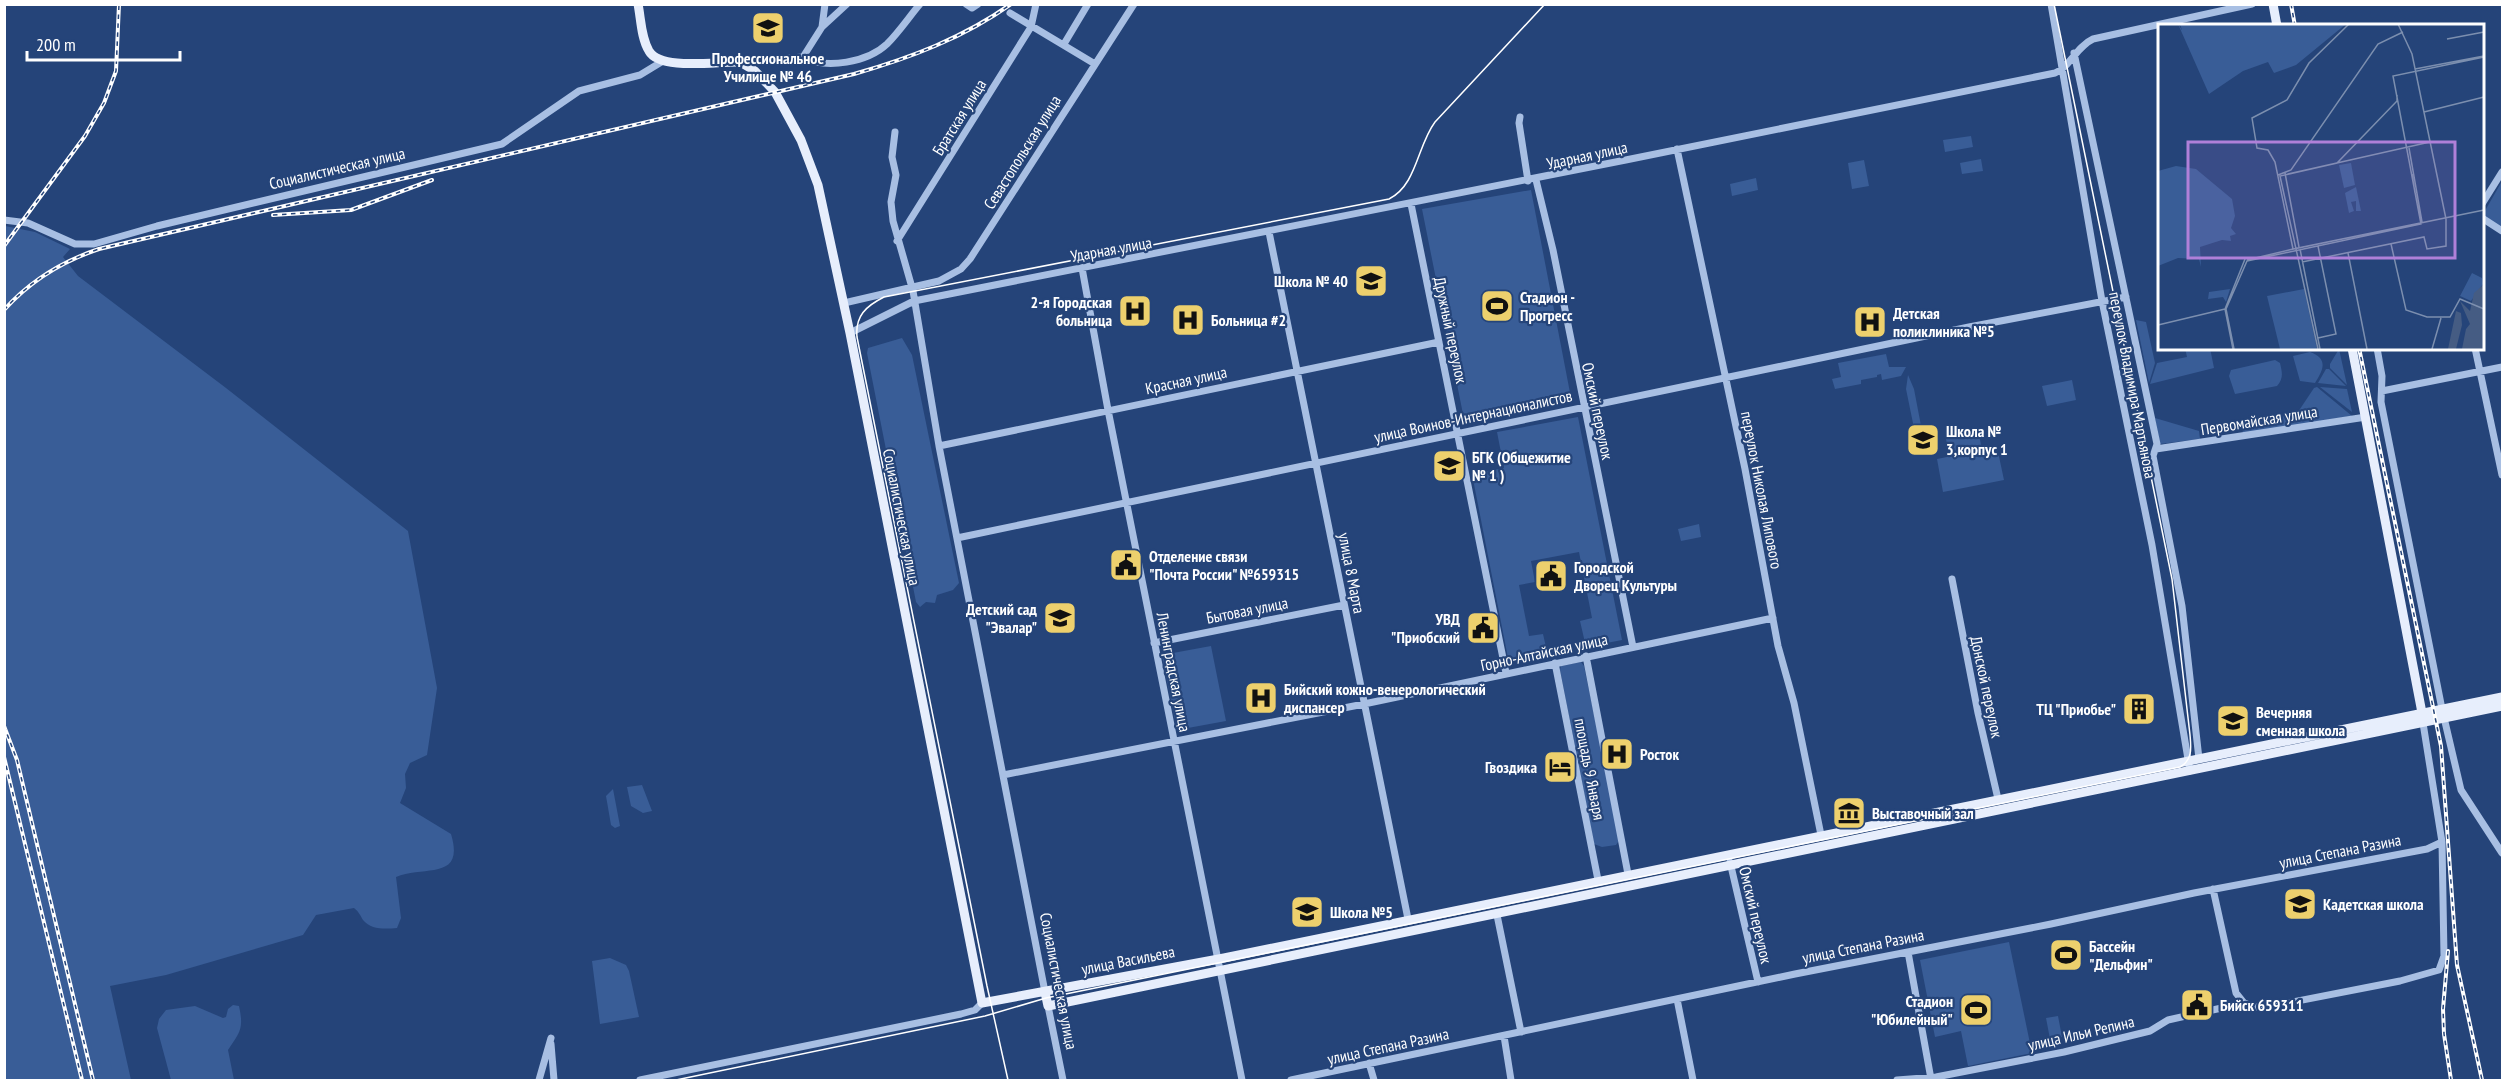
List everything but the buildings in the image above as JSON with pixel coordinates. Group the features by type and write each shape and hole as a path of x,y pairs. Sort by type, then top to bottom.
{"main road":[{"path":"638,4 646,46 651,54 663,61 672,64 740,62"},
{"path":"2273,4 2277,24"},
{"name":"Социалистическая улица","path":"740,62 755,71 775,92 801,140 818,185 844,303 982,1004"},
{"path":"2352,350 2423,719"},
{"path":"1048,1006 1824,847 2192,763 2271,750 2423,719 2502,697"},
{"path":"2444,714 2502,706"},
{"path":"2192,763 2271,750"},
{"name":"улица Васильева","path":"982,1004 1217,959 1998,799 2192,763"},
{"path":"1821,835 1824,847"},
{"path":"1408,919 1411,932"},
{"name":"Социалистическая улица","path":"1045,992 1048,1006"}],"street":[{"path":"822,27 825,4"},
{"path":"803,57 822,27 847,4"},
{"path":"740,62 803,57 817,63 833,64 875,52 886,45 920,4"},
{"path":"966,4 972,8 978,4"},
{"name":"Братская улица","path":"897,240 1031,27 1036,4"},
{"path":"1064,44 1088,4"},
{"name":"Севастопольская улица","path":"844,303 939,281 950,276 965,264 1134,4"},
{"name":"переулок Владимира Мартьянова","path":"2051,4 2102,301 2152,545 2192,763"},
{"path":"2161,24 2252,4"},
{"path":"1010,13 1095,64"},
{"path":"2061,71 2074,53 2093,39 2158,25"},
{"path":"2074,53 2157,444 2154,456 2177,575 2190,683 2192,763"},
{"name":"Социалистическая улица","path":"4,220 28,223 75,244 94,244 156,226 502,144 579,91 640,75 663,61"},
{"name":"Ударная улица","path":"850,333 914,301 1532,181 1677,149 2061,71"},
{"name":"Омский переулок","path":"1520,117 1519,123 1532,181 1553,250 1633,646"},
{"name":"Социалистическая улица","path":"895,132 892,157 896,175 891,202 897,240 914,301 939,446 1045,992"},
{"name":"переулок Николая Липового","path":"1677,149 1726,379 1778,646 1794,703 1821,835"},
{"path":"2483,201 2502,172"},
{"name":"Дружный переулок","path":"1411,204 1506,673"},
{"path":"2483,219 2502,231"},
{"name":"улица 8 Марта","path":"1269,232 1408,919"},
{"name":"Ленинградская улица","path":"1082,268 1126,503 1242,1080"},
{"name":"улица Воинов-Интернационалистов","path":"957,538 1966,327 2126,297"},
{"name":"Красная улица","path":"939,446 1439,342"},
{"path":"2377,350 2383,411 2461,790 2502,853"},
{"path":"2475,350 2502,475"},
{"path":"2382,391 2502,367"},
{"name":"Первомайская улица","path":"2156,449 2366,417"},
{"name":"Донской переулок","path":"1952,579 1978,713 1998,799"},
{"name":"Бытовая улица","path":"1154,643 1344,605"},
{"name":"Горно-Алтайская улица","path":"1003,775 1365,705 1506,673 1773,618"},
{"name":"площадь 9 Января","path":"1586,656 1628,874"},
{"name":"площадь 9 Января","path":"1555,663 1599,880"},
{"path":"2423,719 2442,842"},
{"name":"улица Степана Разина","path":"1291,1080 2213,889 2427,849 2442,842"},
{"name":"улица Ильи Репина","path":"1897,1080 1931,1079 2064,1052 2150,1031 2168,1020 2244,1003 2256,1007 2277,1005 2424,976 2441,967 2444,956 2442,842"},
{"name":"Омский переулок","path":"1728,854 1758,982"},
{"path":"2213,889 2236,993 2244,1003"},
{"path":"1497,915 1521,1032"},
{"path":"1908,952 1931,1079"},
{"path":"1677,999 1693,1080"},
{"path":"640,1080 961,1014 975,1010 982,1004"},
{"name":"Социалистическая улица","path":"1048,1006 1063,1080"},
{"path":"1504,1036 1511,1080"},
{"path":"539,1080 551,1038 554,1080"},
{"path":"1369,1064 1374,1080"}],"shaded area":[{"path":"1971,136 1973,147 1945,152 1943,140"},
{"path":"1981,159 1983,171 1962,174 1960,163"},
{"path":"1864,160 1869,186 1852,189 1848,163"},
{"path":"1756,178 1758,190 1732,196 1730,184"},
{"path":"2502,181 2502,229 2483,217"},
{"name":"Стадион - Прогресс","path":"1531,190 1572,403 1465,424 1422,209"},
{"path":"5,226 35,232 70,249 63,257 78,276 226,388 408,531 437,688 427,755 410,763 405,774 406,788 400,803 451,834 454,849 452,859 440,869 396,877 401,918 397,928 383,929 370,926 354,908 316,915 303,935 166,975 110,986 131,1080 5,1080"},
{"path":"2136,320 2146,322 2155,363 2149,383"},
{"path":"902,338 912,355 959,583 953,590 937,595 935,603 926,602 920,607 916,602 867,353 868,348"},
{"path":"2185,350 2210,350 2214,368 2150,384 2157,363 2187,357"},
{"path":"2339,350 2347,385 2330,368 2330,364"},
{"path":"2310,352 2320,358 2323,365 2315,383 2300,381 2293,356"},
{"path":"1886,354 1889,367 1906,367 1901,376 1882,380 1881,374 1861,380 1861,384 1835,389 1832,379 1841,377 1838,363"},
{"path":"2275,360 2280,363 2282,372 2282,378 2277,386 2235,394 2229,376 2231,370"},
{"path":"2326,369 2329,369 2346,386 2318,383"},
{"path":"1908,375 1914,389 1922,431 1919,436 1915,433 1906,389"},
{"path":"2072,380 2076,400 2047,406 2042,386"},
{"path":"2317,387 2352,416 2243,434 2242,425 2298,412"},
{"path":"2320,387 2347,389 2352,412"},
{"path":"1578,417 1622,640 1586,647 1580,621 1592,618 1579,552 1531,561 1535,582 1519,585 1529,636 1543,634 1548,656 1509,663 1472,474 1504,468 1497,432"},
{"path":"2155,418 2199,431 2200,439 2160,444"},
{"path":"1978,428 1981,445 1949,452 1945,435"},
{"path":"1997,447 2004,480 1943,492 1937,459"},
{"path":"1699,524 1701,537 1681,541 1678,529"},
{"path":"1211,646 1226,721 1177,730 1162,655"},
{"path":"1581,662 1584,666 1620,839 1616,845 1602,847 1594,844 1560,670 1561,666"},
{"path":"642,785 652,811 643,813 631,806 627,787"},
{"path":"613,789 620,826 615,828 611,825 606,796"},
{"name":"Стадион \"Юбилейный\"","path":"2009,942 2032,1053 1968,1066 1961,1031 1935,1037 1920,960"},
{"path":"610,958 626,965 629,971 639,1017 600,1024 592,961"},
{"path":"233,1005 239,1006 241,1020 238,1034 228,1050 234,1080 171,1080 157,1028 159,1019 166,1010 195,1006 223,1018"},
{"path":"2058,1016 2062,1037 2050,1039 2046,1018"}],"tram line":[{"path":"1008,1080 987,986 857,337 860,317 867,308 884,297 1389,199 1398,193 1411,175 1435,122 1545,4"},
{"path":"676,1080 985,1016 1046,998 2180,767 2184,764 2189,757 2190,740 2172,579 2054,4"}],"railway":[{"path":"4,246 85,136 104,103 116,71 119,4"},
{"path":"4,310 48,273 99,249 854,74 936,46 974,27 1011,4"},
{"path":"2291,4 2295,24"},
{"path":"273,215 351,210 432,180"},
{"path":"2359,350 2441,746 2457,965 2482,1080"},
{"path":"4,726 17,760 93,1080"},
{"path":"4,757 82,1080"},
{"path":"2448,951 2443,1009 2444,1034 2451,1080"}],"place":[{"name":"Профессиональное Училище № 46","path":"768,28"},
{"name":"Школа № 40","path":"1371,281"},
{"name":"Стадион - Прогресс","path":"1497,306"},
{"name":"2-я Городская больница","path":"1135,311"},
{"name":"Больница #2","path":"1188,320"},
{"name":"Детская поликлиника №5","path":"1870,322"},
{"name":"Школа № 3,корпус 1","path":"1923,440"},
{"name":"БГК (Общежитие № 1 )","path":"1449,466"},
{"name":"Отделение связи \"Почта России\" №659315","path":"1126,565"},
{"name":"Городской Дворец Культуры","path":"1551,576"},
{"name":"Детский сад \"Эвалар\"","path":"1060,618"},
{"name":"УВД \"Приобский","path":"1483,628"},
{"name":"Бийский кожно-венерологический диспансер","path":"1261,698"},
{"name":"ТЦ \"Приобье\"","path":"2139,709"},
{"name":"Вечерняя сменная школа","path":"2233,721"},
{"name":"Росток","path":"1617,754"},
{"name":"Гвоздика","path":"1560,767"},
{"name":"Выставочный зал","path":"1849,813"},
{"name":"Кадетская школа","path":"2300,904"},
{"name":"Школа №5","path":"1307,912"},
{"name":"Бассейн \"Дельфин\"","path":"2066,955"},
{"name":"Бийск 659311","path":"2197,1005"},
{"name":"Стадион \"Юбилейный\"","path":"1976,1010"}]}
